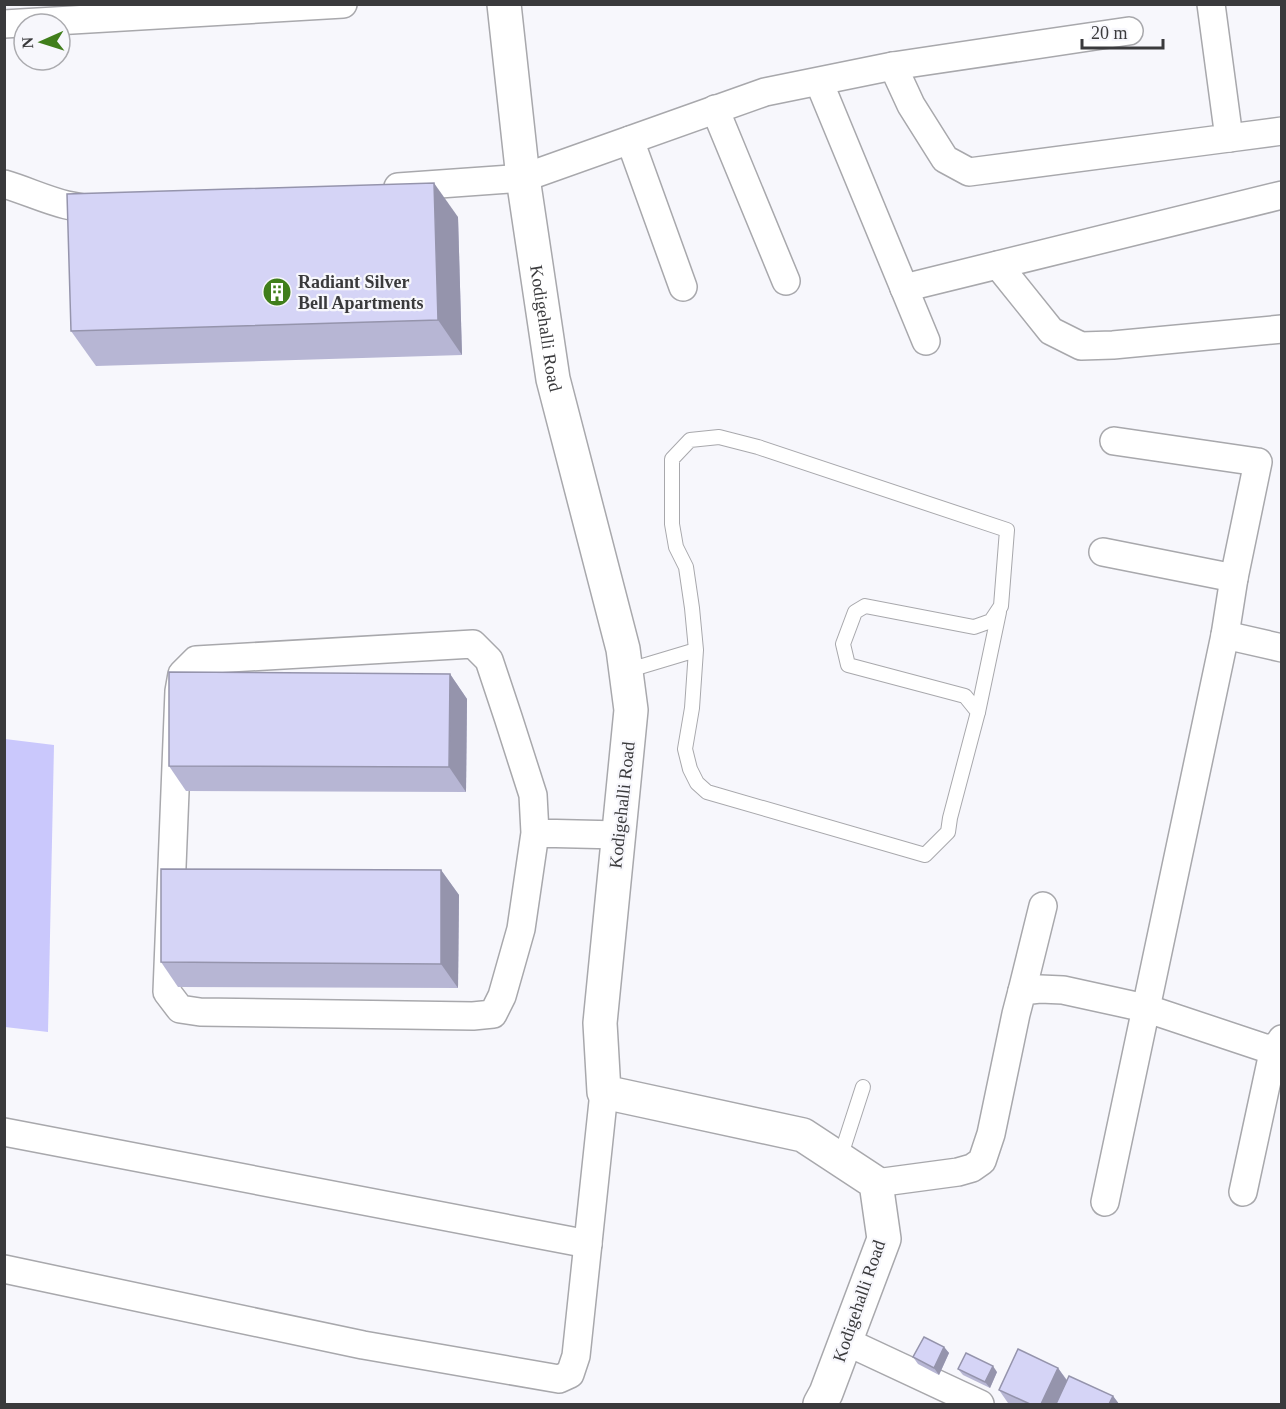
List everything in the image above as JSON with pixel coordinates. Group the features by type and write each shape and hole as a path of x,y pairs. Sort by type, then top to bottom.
{"street":[{"path":"4,24 343,4"},
{"name":"Kodigehalli Road","path":"504,4 523,178 553,379 623,649 631,710 600,1023 604,1092"},
{"path":"1211,4 1229,138"},
{"path":"370,189 523,178 765,92 894,66 1129,31"},
{"path":"894,66 911,105 945,159 969,172 1281,131"},
{"path":"819,82 926,341"},
{"path":"715,109 786,282"},
{"path":"630,140 683,287"},
{"path":"4,184 50,201 87,210 122,207"},
{"path":"904,288 1281,195"},
{"path":"998,265 1051,331 1081,346 1281,330"},
{"path":"1105,1202 1226,635 1234,578 1258,462 1114,441"},
{"path":"1103,552 1234,578"},
{"path":"1226,635 1281,648"},
{"path":"473,644 489,660 505,708 533,795 535,833 521,929 502,996 493,1014 474,1016 200,1012 180,1009 167,992 179,691 182,674 196,660 473,644"},
{"path":"535,833 619,835"},
{"path":"4,1269 363,1345 559,1379 570,1374 576,1356 604,1092 803,1135 876,1183 972,1168 982,1161 991,1134 1016,1014 1043,906"},
{"path":"1022,991 1063,990 1145,1008 1265,1048 1278,1044"},
{"path":"1242,1192 1278,1044"},
{"path":"4,1132 588,1244"},
{"name":"Kodigehalli Road","path":"820,1404 884,1239 876,1183"},
{"path":"845,1341 980,1404"}],"lane":[{"path":"719,437 758,447 1007,530 1001,606 978,712 948,832 925,855 706,792 697,783 690,769 685,749 692,708 696,650 686,567 676,547 672,524 672,459 690,440 719,437"},
{"path":"978,712 965,696 848,665 843,644 855,612 865,606 974,627 991,621 1001,606"},
{"path":"626,671 696,650"},
{"path":"840,1158 863,1087"}],"shaded area":[{"path":"5,739 54,745 48,1032 5,1027"}],"building":[{"name":"Radiant Silver Bell Apartments","path":"434,183 438,320 71,331 67,194"},
{"path":"169,672 450,674 449,767 169,766"},
{"path":"161,869 441,870 441,964 161,962"},
{"path":"924,1337 944,1347 934,1368 913,1357"},
{"path":"1018,1349 1058,1368 1041,1404 1030,1404 999,1390"},
{"path":"966,1353 993,1366 985,1382 958,1369"},
{"path":"1069,1376 1113,1396 1109,1404 1056,1404"}],"place":[{"name":"Radiant Silver Bell Apartments","path":"277,292"}]}
